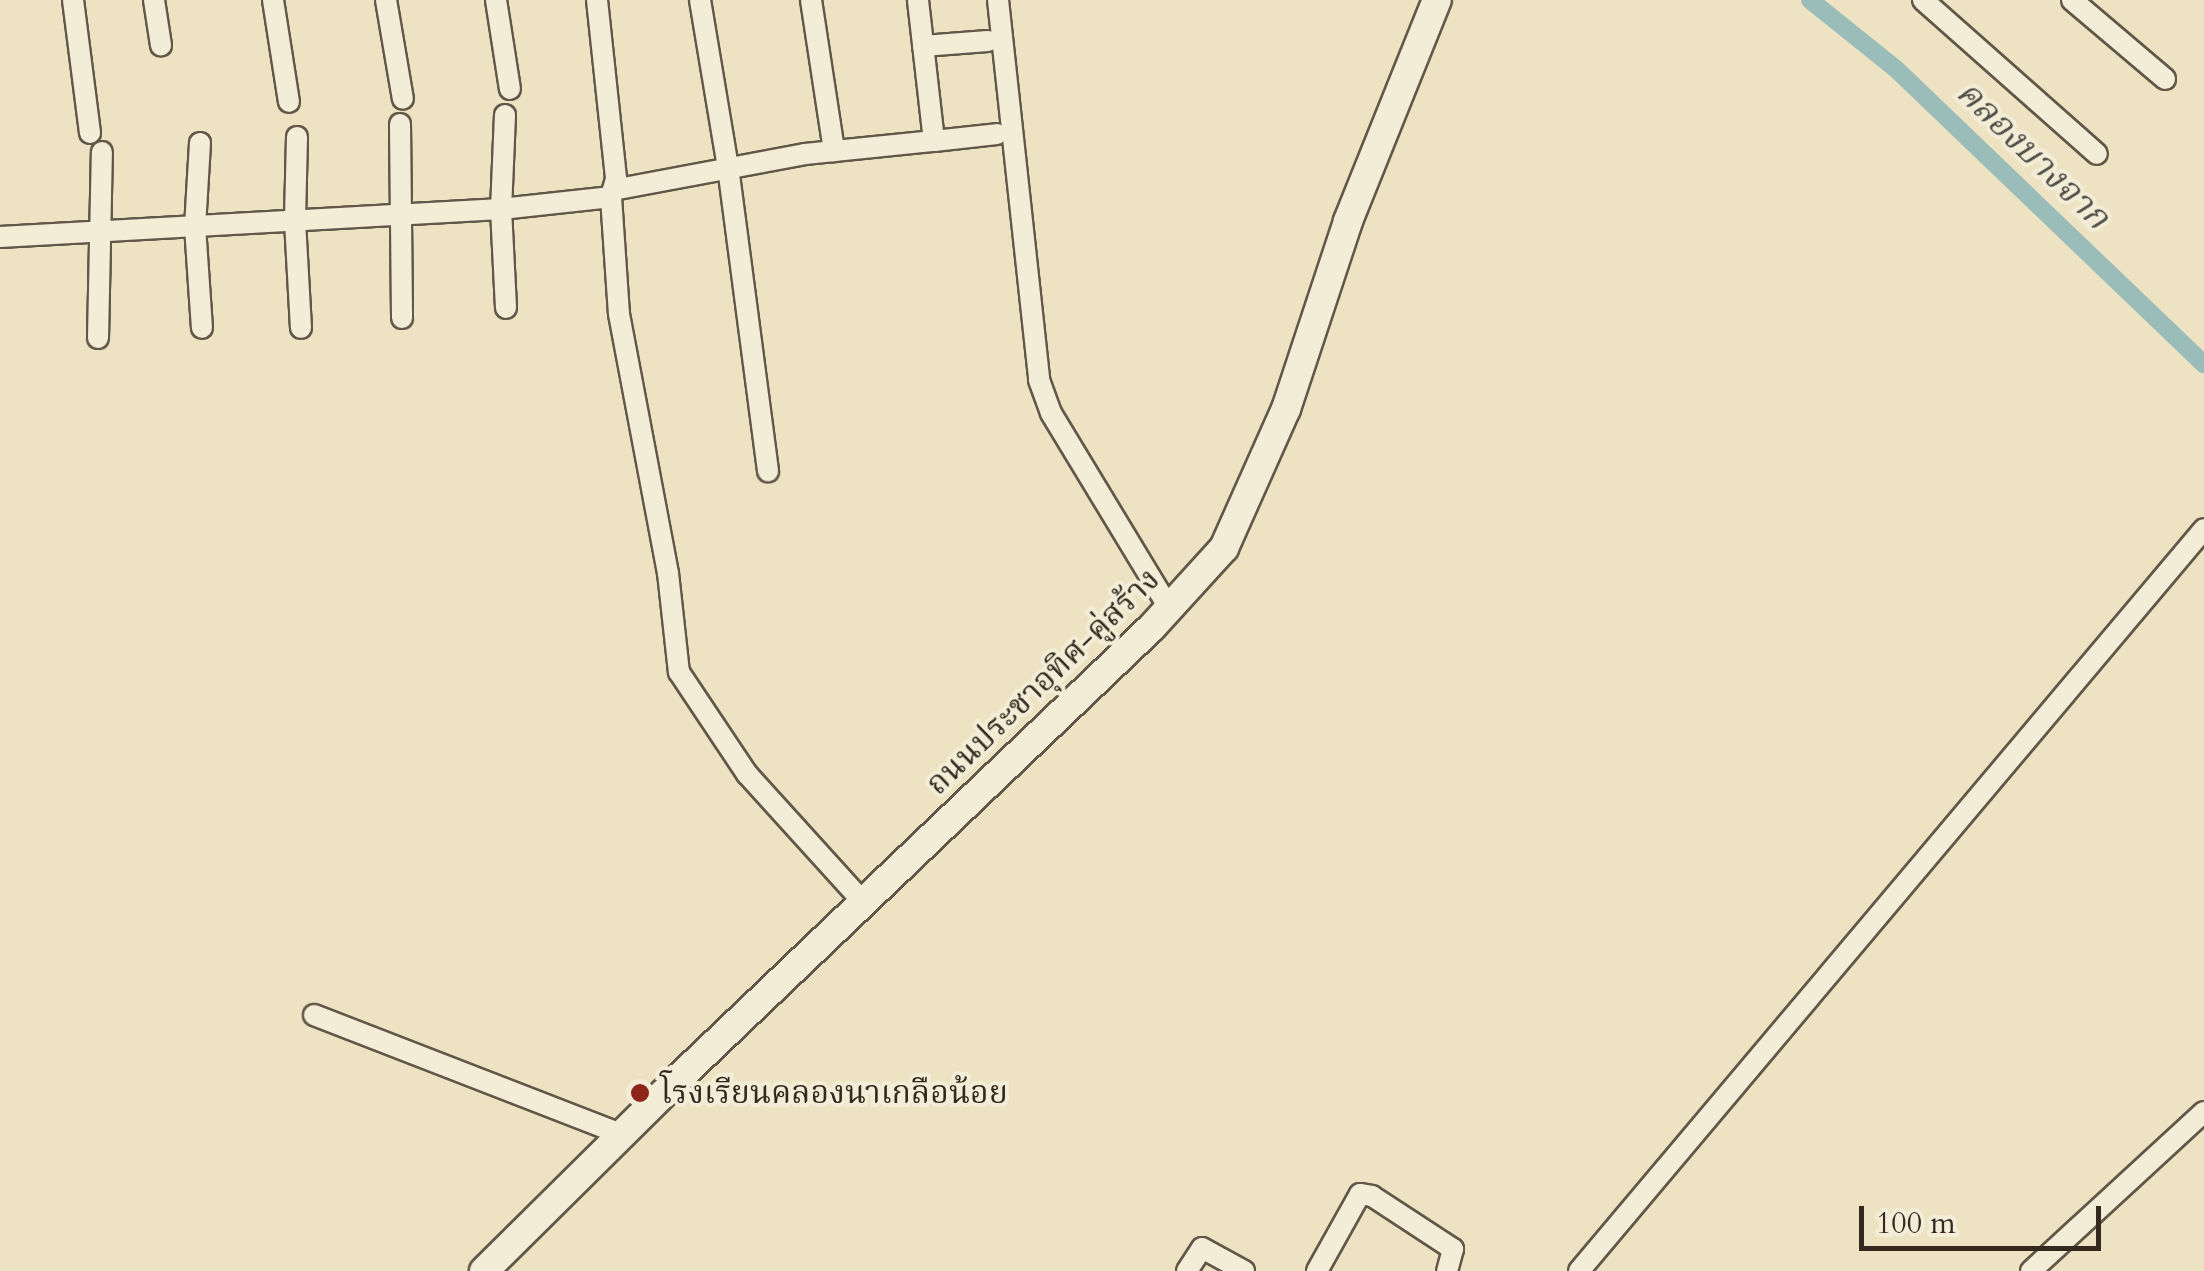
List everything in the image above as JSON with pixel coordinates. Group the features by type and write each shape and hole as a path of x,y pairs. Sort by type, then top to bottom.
{"main road":[{"name":"ถนนประชาอุทิศ-คู่สร้าง","path":"484,1271 621,1134 1170,608 1224,548 1286,409 1348,221 1437,0"}],"street":[{"path":"73,0 90,133"},
{"path":"154,0 161,46"},
{"path":"273,0 289,102"},
{"path":"386,0 402,99"},
{"path":"496,0 510,89"},
{"path":"596,0 616,179 612,193 619,314 668,574 679,672 747,774 865,904"},
{"path":"700,0 728,167 768,471"},
{"path":"811,0 834,151"},
{"path":"918,0 934,141"},
{"path":"998,0 1040,380 1051,413 1170,608"},
{"path":"1923,0 2097,154"},
{"path":"2072,0 2165,79"},
{"path":"923,46 988,42"},
{"path":"505,115 501,210 506,308"},
{"path":"400,124 402,318"},
{"path":"0,238 501,210 612,193 728,167 834,151 998,134"},
{"path":"297,137 295,220 301,328"},
{"path":"200,142 196,226 202,328"},
{"path":"98,338 97,232 102,152"},
{"path":"1579,1271 2204,529"},
{"path":"314,1015 621,1134"},
{"path":"2032,1271 2204,1112"},
{"path":"1316,1271 1360,1194 1372,1196 1453,1249 1447,1271"},
{"path":"1187,1271 1202,1248 1244,1271"}],"waterway":[{"name":"คลองบางจาก","path":"1810,0 1895,68 2204,364"}],"place":[{"name":"โรงเรียนคลองนาเกลือน้อย","path":"640,1093"}]}
